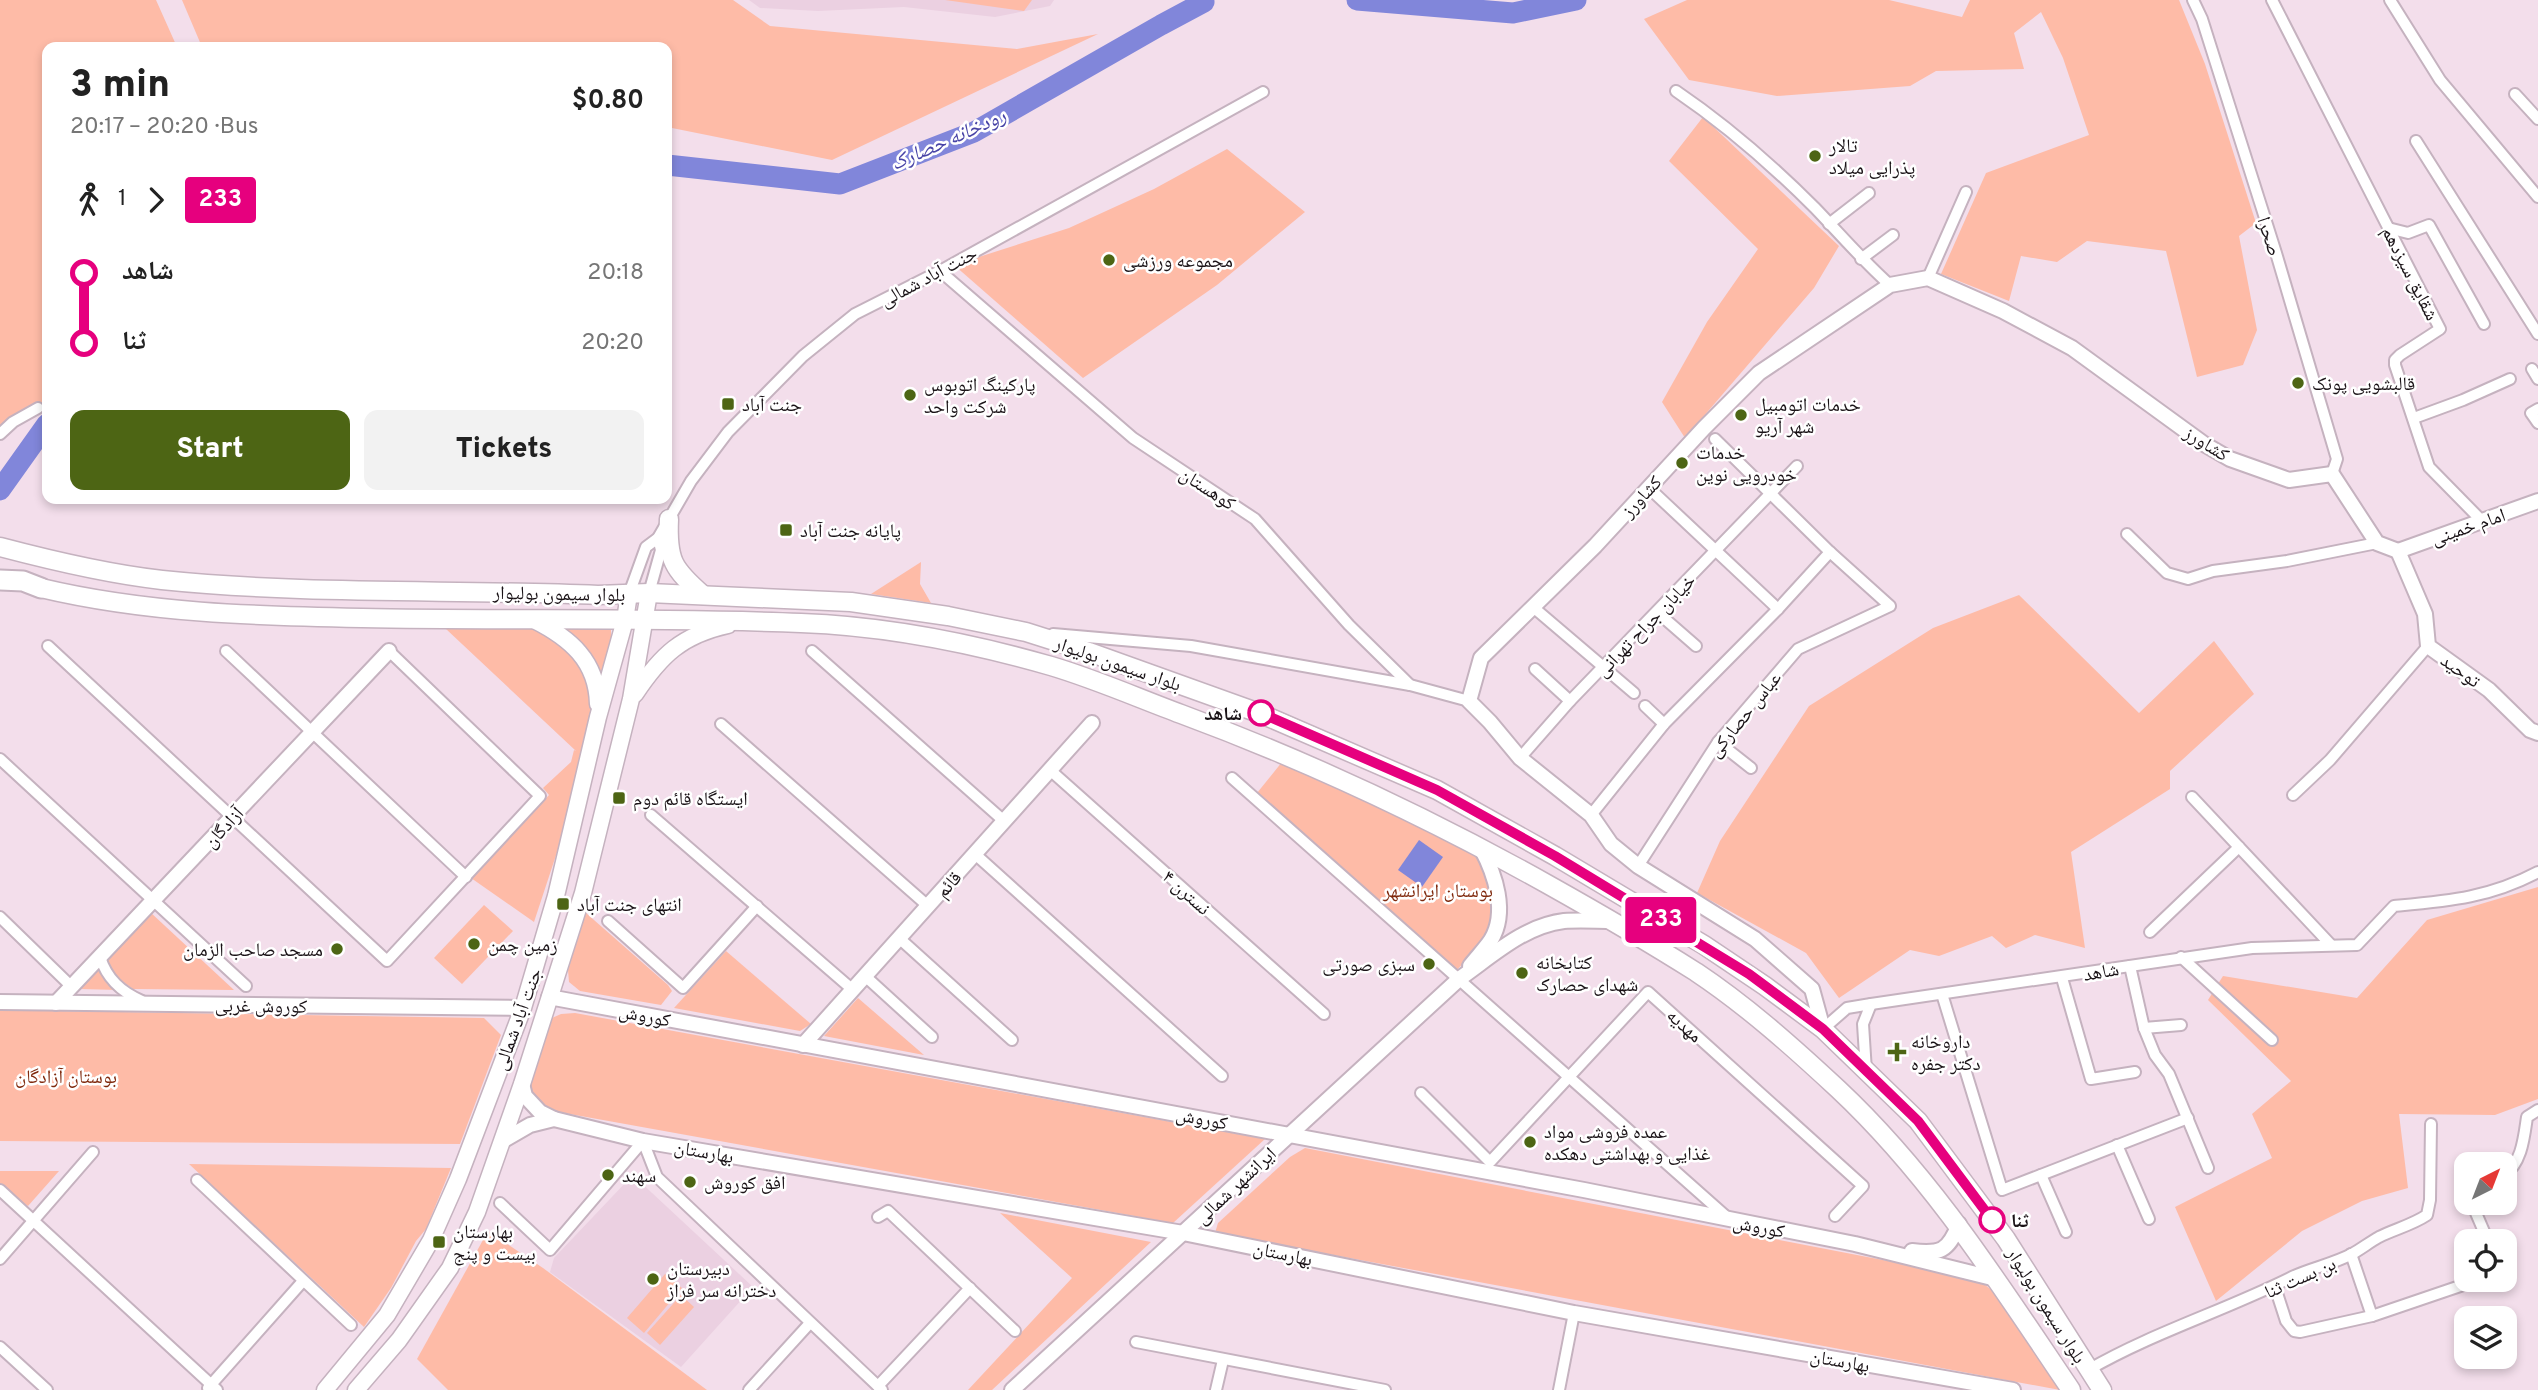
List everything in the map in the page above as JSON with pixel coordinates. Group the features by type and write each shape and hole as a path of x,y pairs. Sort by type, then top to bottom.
{"highway":[{"path":"0,580 23,581 41,588"},
{"path":"0,595 41,588"}],"main road":[{"path":"669,519 668,540 672,562 676,570 703,595"},
{"name":"بلوار سیمون بولیوار","path":"0,547 80,568 160,580 257,588 649,593 851,602 948,616 1026,632 1090,652 1259,713 1437,790 1555,856 1704,945 1823,1029 1918,1121 2006,1239 2102,1390"},
{"name":"بلوار سیمون بولیوار","path":"41,588 113,602 251,616 644,619 804,623 875,630 961,644 1055,667 1251,740 1328,772 1481,847 1614,921 1697,973 1745,1008 1843,1093 1918,1173 1959,1224 2071,1390"},
{"name":"جنت آباد شمالی","path":"356,1390 399,1340 450,1268 477,1212 522,1084 583,893 631,699 649,593"},
{"name":"جنت آباد شمالی","path":"325,1390 387,1315 431,1240 458,1179 523,1008 556,896 598,717 625,620 629,594"},
{"path":"534,620 563,636 579,650 595,679 598,717"},
{"path":"631,699 650,671 675,645 704,630 737,623"}],"street":[{"name":"صحرا","path":"2193,0 2202,19 2276,253 2337,459 2332,474"},
{"name":"شقایق سیزدهم","path":"2272,0 2440,329 2400,355 2395,360 2395,365 2429,467 2482,521"},
{"path":"2390,0 2440,80 2538,197"},
{"path":"1676,91 1744,143 1890,285"},
{"name":"جنت آباد شمالی","path":"629,594 646,547 658,538 691,481 728,432 803,356 855,314 940,271 1264,92"},
{"path":"2515,94 2538,119"},
{"path":"2416,141 2538,334"},
{"path":"1928,278 1966,192"},
{"path":"1829,224 1869,193"},
{"path":"2388,229 2409,233 2429,225 2484,324"},
{"path":"1861,259 1893,235"},
{"name":"کوهستان","path":"940,271 1133,438 1255,519 1349,625 1410,685 1469,701"},
{"name":"کشاورز","path":"1469,701 1481,658 1595,546 1759,373 1890,285 1928,278 2003,311 2072,348 2204,444 2231,459 2289,480 2332,474"},
{"path":"2414,418 2510,379"},
{"path":"0,434 13,422 38,408"},
{"path":"2538,409 2531,414 2538,422"},
{"path":"1591,815 1664,724 1778,609 1830,552 1715,439"},
{"name":"خیابان جراح تهرانی","path":"1520,758 1570,701 1797,466"},
{"path":"2332,474 2377,543"},
{"path":"1649,488 1778,609"},
{"name":"امام خمینی","path":"2398,551 2538,501"},
{"path":"2127,534 2167,573 2188,579 2213,571 2287,561 2377,543 2398,551"},
{"name":"جنت آباد شمالی","path":"649,593 661,550 658,538"},
{"name":"توحید","path":"2398,551 2425,614 2428,646 2489,690 2536,735"},
{"name":"عباس حصارکی","path":"1639,866 1718,742 1798,649 1890,606 1830,552"},
{"path":"1533,607 1634,693"},
{"path":"1657,612 1696,646"},
{"path":"1026,632 1191,646 1410,685"},
{"path":"48,646 387,961 540,796 389,651"},
{"path":"2293,795 2330,760 2428,646"},
{"path":"226,650 466,877"},
{"name":"آزادگان","path":"57,1003 389,651"},
{"path":"812,651 1004,821"},
{"path":"1535,668 1570,701"},
{"path":"1469,701 1520,758 1591,815 1611,844 1639,866 1755,939 1812,989 1823,1029"},
{"path":"1645,706 1664,724"},
{"name":"قائم","path":"803,1045 1092,723"},
{"path":"721,724 928,906"},
{"path":"1718,742 1751,768"},
{"path":"0,759 246,986"},
{"name":"نسترن ۴","path":"1050,770 1324,1014"},
{"path":"1232,778 1731,1221"},
{"path":"2192,797 2331,945"},
{"path":"651,815 853,990"},
{"path":"1459,979 1492,939 1499,913 1495,883 1481,847"},
{"path":"2150,932 2239,848"},
{"path":"975,854 1222,1076"},
{"name":"شاهد","path":"1823,1029 1847,1008 1871,1004 2252,948 2357,945 2394,906 2469,898 2514,885 2538,872"},
{"path":"608,921 683,988 757,906"},
{"path":"0,918 72,987"},
{"path":"1459,979 1514,939 1533,929 1565,921 1614,921"},
{"path":"900,938 1012,1040"},
{"path":"100,957 117,987 148,1004"},
{"path":"2181,957 2272,1041"},
{"path":"2130,966 2144,1028 2155,1055 2169,1074 2208,1168"},
{"path":"865,976 932,1037"},
{"path":"2062,978 2091,1079 2135,1072"},
{"name":"ایرانشهر شمالی","path":"1012,1390 1459,979"},
{"name":"مهدیه","path":"1421,1093 1490,1162 1648,992 1863,1186 1835,1216"},
{"path":"1942,994 2002,1190 2188,1118"},
{"name":"کوروش","path":"549,997 1584,1190 1855,1244"},
{"name":"کوروش غربی","path":"0,1002 523,1008"},
{"path":"1866,1071 1864,1024 1871,1004"},
{"path":"2144,1028 2181,1025"},
{"name":"بهارستان","path":"522,1084 525,1096 540,1112 554,1119 643,1141 1183,1233 1574,1313 2013,1390"},
{"path":"2517,1157 2527,1118 2538,1110"},
{"path":"502,1141 530,1125 554,1119"},
{"name":"بن بست ثنا","path":"2088,1370 2160,1333 2275,1287 2351,1254 2381,1236 2416,1223 2427,1215 2430,1200 2431,1124"},
{"path":"500,1203 550,1250 643,1141 657,1177 880,1388 970,1289"},
{"path":"2117,1145 2149,1219"},
{"path":"0,1259 93,1152"},
{"path":"2041,1175 2066,1232"},
{"path":"197,1180 351,1325"},
{"path":"0,1191 211,1388 303,1281"},
{"path":"878,1217 888,1211 1015,1331"},
{"path":"1855,1244 1936,1252 1947,1248 1959,1224"},
{"path":"1855,1244 1996,1279"},
{"path":"2351,1254 2372,1316"},
{"path":"2275,1287 2286,1321 2294,1331 2372,1316 2454,1288"},
{"path":"1559,1390 1574,1313"},
{"path":"750,1390 810,1324"},
{"path":"1136,1342 1385,1390"},
{"path":"0,1347 47,1390"},
{"path":"1216,1390 1223,1360"}],"shaded area":[{"path":"749,0 1054,0 1050,6 995,17 904,7 818,11 760,8"},
{"name":"دبیرستان دخترانه سر فراز","path":"629,1179 637,1179 753,1287 681,1367 550,1272 554,1258"}],"green space":[{"path":"0,0 156,0 175,42 42,42 42,402 0,437"},
{"path":"182,0 733,0 770,26 1017,49 1098,34 832,160 672,128 672,42 200,42"},
{"path":"945,0 1032,0 1024,11"},
{"path":"1687,0 1889,0 1962,17 1970,0 2179,0 2205,64 2256,223 2239,236 2257,330 2243,365 2197,377 2166,251 2087,241 2057,262 2021,256 2009,301 1941,274 1986,173 2089,135 2063,58 2041,12 2014,33 2024,69 1936,71 1910,86 1777,96 1689,80 1644,19"},
{"path":"1703,117 1839,246 1814,288 1685,438 1662,402 1707,322 1758,249 1669,161"},
{"name":"مجموعه ورزشی","path":"1227,149 1305,212 1217,285 1083,378 954,265 1069,228 1154,189"},
{"path":"921,562 920,584 931,603 871,594"},
{"path":"2019,595 2139,713 2214,641 2254,694 2170,771 2170,789 2071,852 2085,948 2035,935 2006,948 1992,936 1939,956 1910,950 1839,998 1806,953 1697,893 1720,841 1809,706 1933,628"},
{"path":"555,627 611,628 611,646 601,688"},
{"path":"531,628 564,642 590,679 593,703 564,831 534,922 471,878 549,795 543,788 571,762 574,750 576,751 446,629"},
{"name":"بوستان ایرانشهر","path":"1282,762 1428,829 1461,846 1478,859 1491,885 1492,916 1485,940 1456,971 1257,793"},
{"path":"2538,887 2538,1099 2495,1115 2399,1114 2408,1188 2362,1201 2302,1231 2216,1301 2175,1207 2272,1158 2252,1114 2291,1081 2208,1000 2223,976 2357,998 2427,920"},
{"name":"زمین چمن","path":"484,905 513,931 462,984 434,958"},
{"path":"150,912 234,990 133,989 115,976 105,964 109,954"},
{"path":"586,913 668,985 672,991 661,1005 580,991 569,982 568,970"},
{"path":"726,951 811,1024 800,1031 674,1008"},
{"path":"99,965 119,990 80,989"},
{"path":"858,998 924,1055 824,1036"},
{"name":"بوستان آزادگان","path":"0,1010 484,1018 501,1035 460,1144 0,1141"},
{"path":"575,1013 1265,1139 1173,1223 553,1111 535,1100 529,1091 528,1081 552,1018"},
{"path":"1305,1148 1976,1278 1993,1291 2060,1390 1215,1233 1218,1223 1290,1157"},
{"path":"189,1164 451,1168 426,1229 364,1327"},
{"path":"0,1171 59,1171 28,1206 0,1190"},
{"path":"1000,1213 1151,1242 992,1390 968,1390 1072,1278"},
{"path":"488,1231 543,1268 707,1390 448,1390 417,1359"},
{"path":"665,1274 682,1288 644,1333 627,1318"},
{"path":"681,1295 694,1307 660,1345 647,1333"}],"water":[{"path":"1419,840 1443,857 1422,887 1398,870"}],"waterway":[{"name":"رودخانه حصارک","path":"1357,0 1513,13 1576,0"},
{"name":"رودخانه حصارک","path":"672,166 840,184 974,132 1204,2"},
{"name":"رودخانه حصارک","path":"0,490 42,431"}],"bus line":[{"name":"233","path":"1261,713 1437,790 1555,856 1749,974 1823,1029 1918,1121 1992,1220"}],"place":[{"name":"تالار پذرایی میلاد","path":"1815,156"},
{"name":"مجموعه ورزشی","path":"1109,260"},
{"name":"قالبشویی پونک","path":"2298,383"},
{"name":"پارکینگ اتوبوس شرکت واحد","path":"910,395"},
{"name":"جنت آباد","path":"728,404"},
{"name":"خدمات اتومبیل شهر آریو","path":"1741,415"},
{"name":"خدمات خودرویی نوین","path":"1682,463"},
{"name":"پایانه جنت آباد","path":"786,530"},
{"name":"شاهد","path":"1261,713"},
{"name":"ایستگاه قائم دوم","path":"619,798"},
{"name":"انتهای جنت آباد","path":"563,904"},
{"name":"زمین چمن","path":"474,944"},
{"name":"مسجد صاحب الزمان","path":"337,949"},
{"name":"سبزی صورتی","path":"1429,964"},
{"name":"کتابخانه شهدای حصارک","path":"1522,973"},
{"name":"داروخانه دکتر جفره","path":"1897,1052"},
{"name":"عمده فروشی مواد غذایی و بهداشتی دهکده","path":"1530,1142"},
{"name":"سهند","path":"608,1175"},
{"name":"افق کوروش","path":"690,1182"},
{"name":"ثنا","path":"1992,1220"},
{"name":"بهارستان بیست و پنج","path":"439,1242"},
{"name":"دبیرستان دخترانه سر فراز","path":"653,1279"}]}
